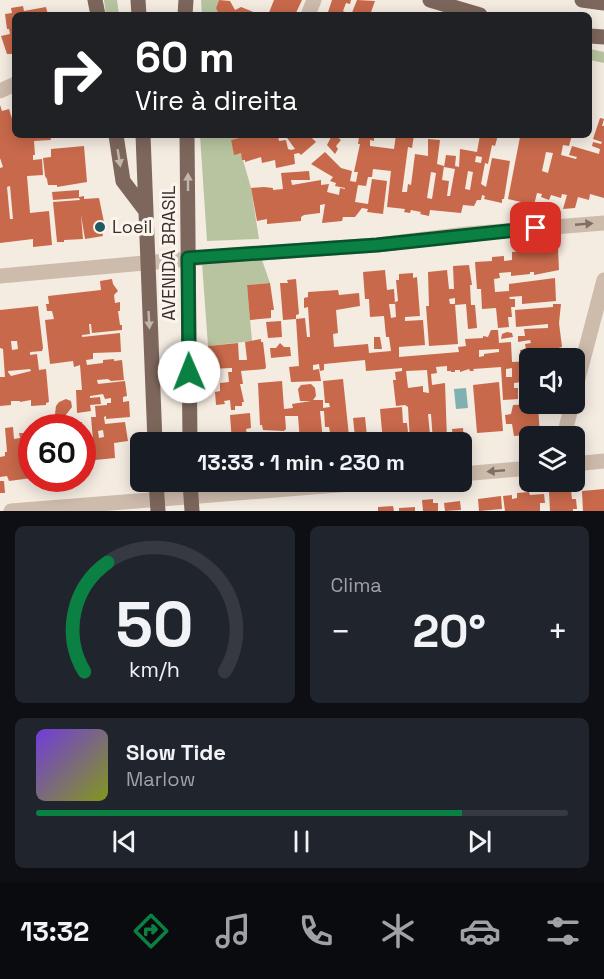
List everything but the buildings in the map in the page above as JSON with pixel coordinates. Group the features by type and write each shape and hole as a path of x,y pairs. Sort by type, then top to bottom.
{"main road":[{"path":"430,0 470,12"},
{"path":"582,0 603,2"},
{"name":"AVENIDA BRASIL","path":"116,138 123,181 145,210"},
{"name":"AVENIDA BRASIL","path":"142,138 154,432"},
{"name":"AVENIDA BRASIL","path":"187,138 190,432"}],"street":[{"path":"0,276 188,258 377,245 467,234 604,223"},
{"path":"585,352 604,280"},
{"path":"585,463 604,461"},
{"path":"472,473 519,469"},
{"path":"11,511 158,505 191,496 244,492"}],"green space":[{"path":"104,0 117,0 119,12 106,12"},
{"path":"201,0 219,0 216,8 218,12 202,12"},
{"path":"592,49 604,52 604,63 592,60"},
{"path":"200,138 239,138 231,140 234,154 241,153 251,188 259,239 207,241"},
{"path":"262,260 270,283 247,285 252,341 208,346 202,263"}],"water":[{"path":"466,388 468,408 456,409 454,389"}],"place":[{"name":"Loeil","path":"100,227"}],"route":[{"path":"189,372 188,258 377,245 536,228"}]}
